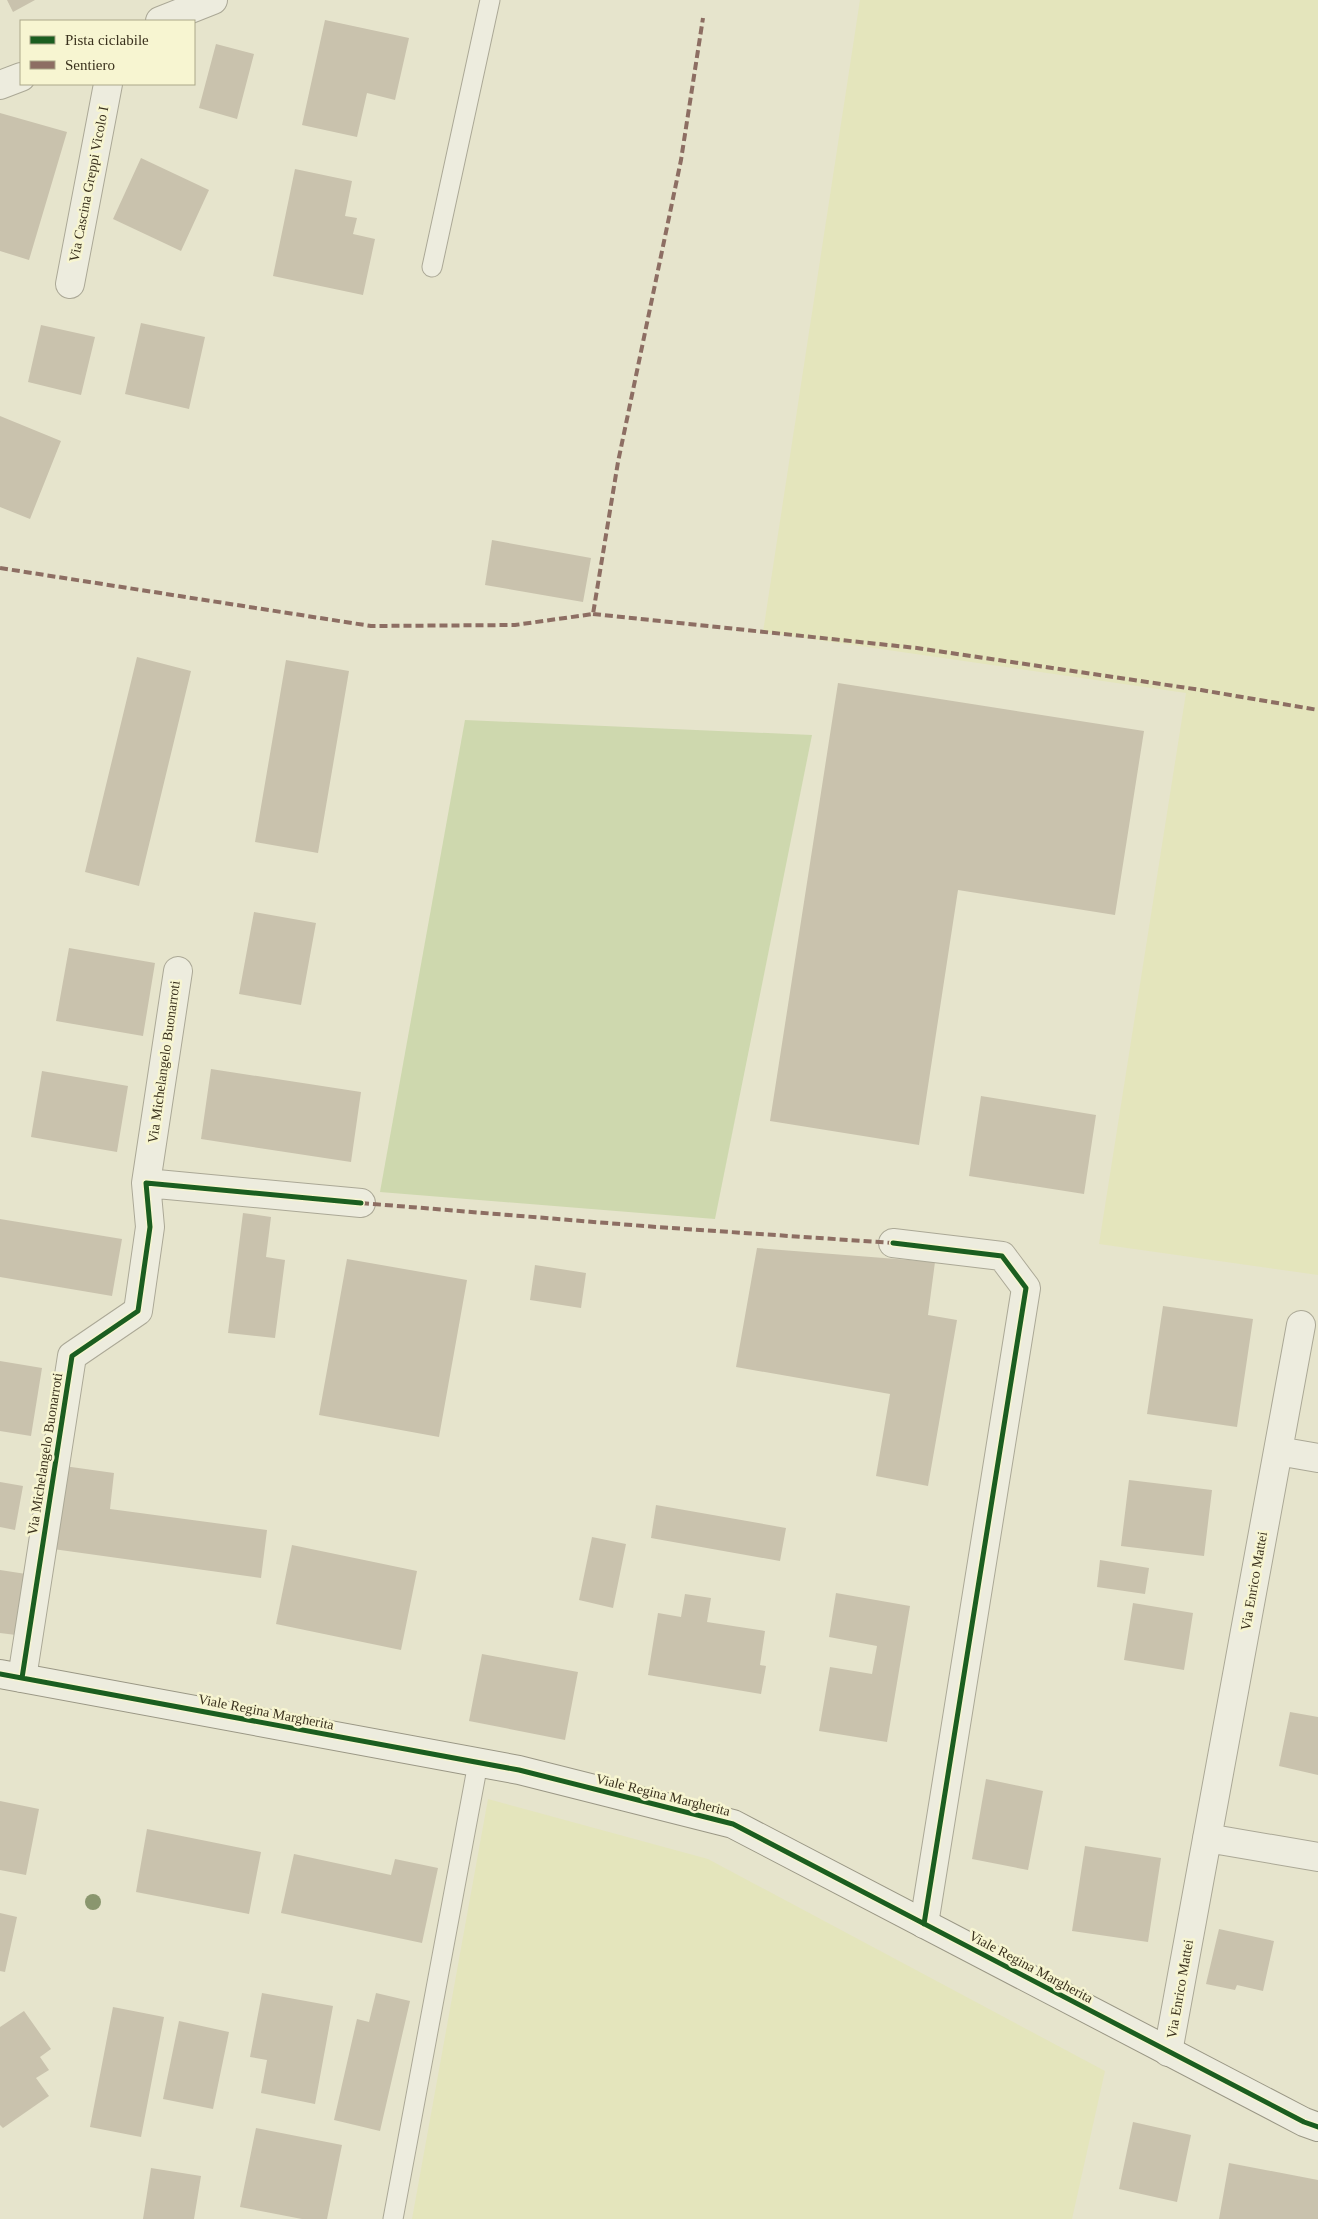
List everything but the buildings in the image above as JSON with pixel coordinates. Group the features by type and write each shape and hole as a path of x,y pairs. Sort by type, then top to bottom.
{"street":[{"path":"163,20 213,0"},
{"path":"0,85 20,77"},
{"name":"Via Cascina Greppi Vicolo I","path":"70,284 108,85"},
{"name":"Via Michelangelo Buonarroti","path":"11,1676 72,1356 138,1311 150,1227 146,1183 178,971"},
{"path":"146,1183 361,1203"},
{"path":"894,1243 1002,1256 1026,1288 924,1924"},
{"name":"Via Enrico Mattei","path":"1168,2052 1300,1325"},
{"path":"1278,1451 1318,1458"},
{"name":"Viale Regina Margherita","path":"11,1676 519,1770 734,1824 1168,2052 1304,2122 1318,2127"},
{"path":"1207,1838 1318,1857"}],"lane":[{"path":"432,267 490,0"},
{"path":"393,2219 478,1763"}],"green space":[{"path":"860,0 1318,0 1318,1275 1099,1244 1186,693 763,632"},
{"path":"465,720 812,735 715,1219 380,1192"},
{"path":"488,1799 708,1859 1105,2071 1072,2219 412,2219"}],"marked path":[{"path":"0,568 371,626 515,625 593,614 618,462 681,160 703,18"},
{"path":"593,614 917,648 1201,690 1318,710"},
{"path":"361,1203 656,1227 893,1243"}],"cycle path":[{"path":"22,1678 72,1356 138,1311 150,1227 146,1183 361,1203"},
{"path":"893,1243 1002,1256 1026,1288 924,1924"},
{"path":"0,1674 519,1770 733,1824 1304,2122 1318,2127"}]}
